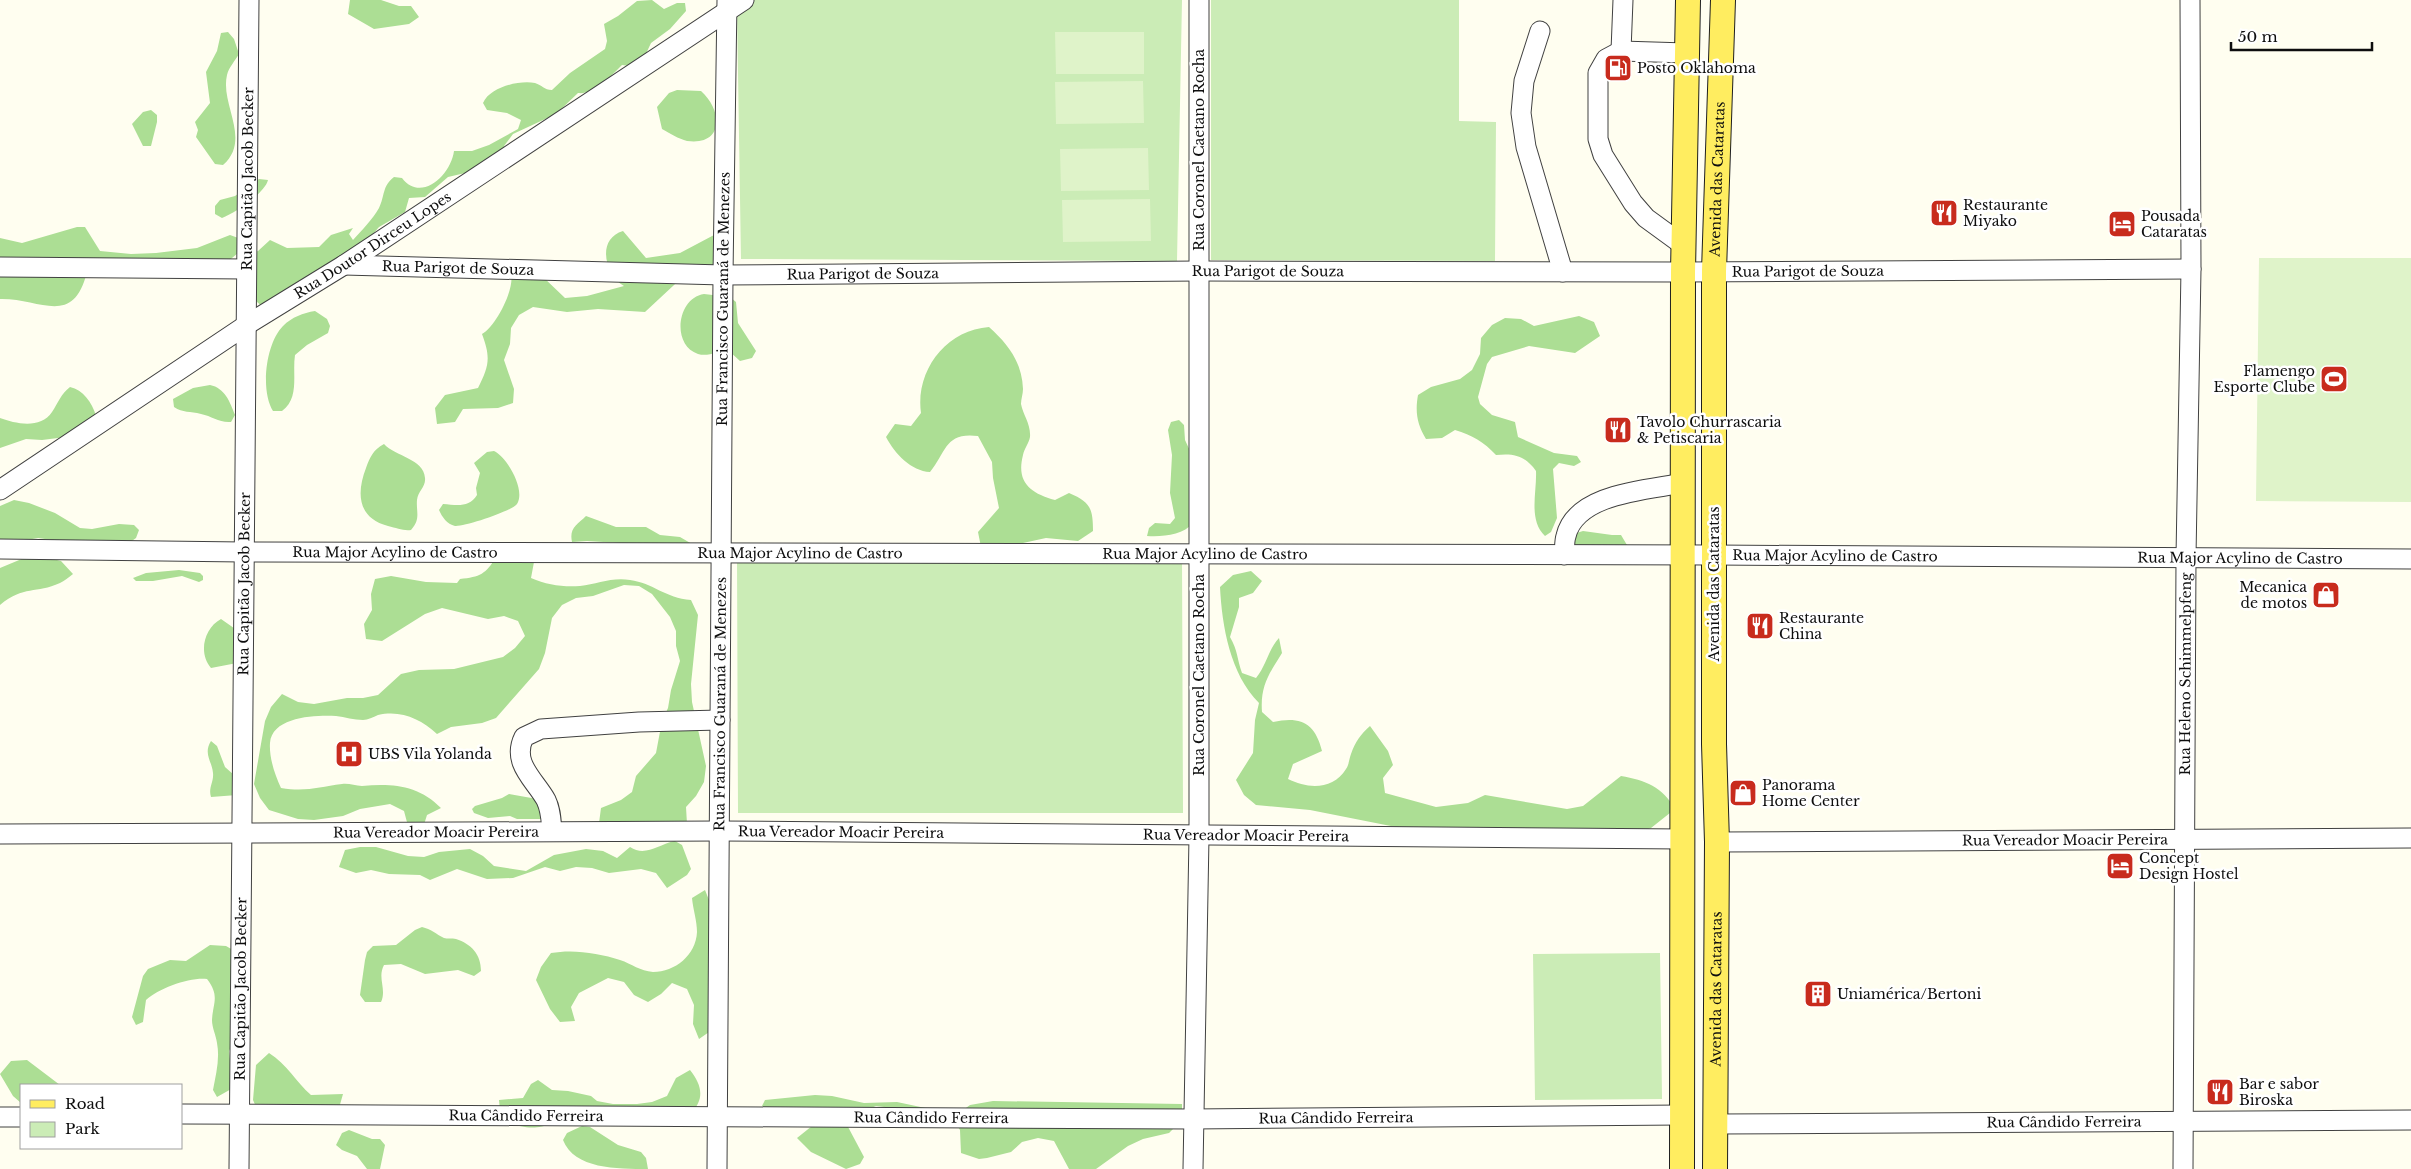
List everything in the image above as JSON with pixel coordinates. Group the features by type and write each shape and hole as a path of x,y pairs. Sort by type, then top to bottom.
{"main road":[{"path":"1682,1169 1683,245 1688,0"},
{"name":"Avenida das Cataratas","path":"1715,1169 1717,842 1714,744 1714,271 1722,0"}],"street":[{"name":"Rua Capitão Jacob Becker","path":"240,1169 243,552 249,0"},
{"name":"Rua Doutor Dirceu Lopes","path":"0,490 245,326 344,265 728,5 744,0"},
{"name":"Rua Coronel Caetano Rocha","path":"1193,1169 1192,1119 1199,837 1199,0"},
{"path":"1621,51 1623,0"},
{"name":"Rua Heleno Schimmelpfeng","path":"2183,1169 2186,557 2191,269 2190,0"},
{"name":"Rua Francisco Guaraná de Menezes","path":"716,1169 723,275 728,5"},
{"path":"1540,30 1524,81 1521,113 1526,147 1563,272"},
{"path":"1683,245 1646,218 1633,203 1603,155 1598,139 1598,73 1606,59 1621,51 1686,53"},
{"name":"Rua Parigot de Souza","path":"344,265 723,275 1198,271 1683,272 2191,269"},
{"path":"0,267 246,269"},
{"path":"1564,555 1566,534 1575,518 1590,505 1609,497 1683,484"},
{"name":"Rua Major Acylino de Castro","path":"0,549 243,552 1200,553 2411,559"},
{"path":"552,831 551,812 546,800 523,767 521,742 524,737 541,729 639,722 720,720"},
{"name":"Rua Vereador Moacir Pereira","path":"0,834 720,831 1199,837 1683,839"},
{"name":"Rua Vereador Moacir Pereira","path":"1717,842 2411,838"},
{"name":"Rua Cândido Ferreira","path":"182,1114 1192,1119 1682,1115"},
{"path":"0,1117 20,1117"},
{"name":"Rua Cândido Ferreira","path":"1716,1124 2411,1120"}],"green space":[{"path":"350,0 381,0 399,6 411,6 419,17 409,24 374,29 348,14"},
{"path":"652,0 664,9 677,3 685,3 686,11 670,29 651,43 644,58 630,66 622,65 596,88 584,93 578,93 556,114 513,134 504,146 505,157 478,170 448,177 425,197 409,198 405,212 379,227 368,240 327,265 267,311 256,301 248,254 258,251 270,240 287,248 319,247 331,235 353,228 349,234 353,240 379,208 387,184 394,177 402,178 410,185 418,188 426,187 441,177 452,160 454,151 472,151 489,145 518,129 521,120 507,113 487,110 483,103 487,97 506,86 528,82 552,90 570,73 605,49 607,41 604,24 637,1"},
{"path":"754,0 1182,0 1177,261 741,259 737,11"},
{"path":"1211,0 1459,0 1459,121 1496,122 1495,261 1211,260"},
{"path":"228,32 234,39 239,54 227,75 226,86 235,133 235,144 231,155 223,165 215,164 196,137 198,130 195,122 210,103 206,72 217,51 221,33"},
{"path":"1055,32 1144,32 1144,74 1056,74"},
{"path":"1143,81 1144,123 1056,124 1055,82"},
{"path":"677,90 701,91 714,108 716,126 708,138 699,141 687,141 662,129 657,107 669,93"},
{"path":"151,110 157,115 157,122 151,146 143,146 132,124 143,112"},
{"path":"1148,148 1149,190 1061,191 1060,149"},
{"path":"259,179 268,180 261,191 249,202 222,218 215,214 215,206 220,200 235,196"},
{"path":"1150,199 1151,241 1063,242 1062,200"},
{"path":"77,227 85,227 100,251 131,254 197,248 230,235 241,239 238,253 226,263 87,272 81,289 73,300 64,305 41,305 0,299 0,238 22,243"},
{"path":"623,231 646,258 680,253 714,235 719,265 688,272 645,312 598,309 567,312 533,307 519,315 511,328 510,344 504,360 514,389 513,403 498,408 463,409 455,422 437,424 435,408 445,395 478,388 485,374 488,356 482,334 493,323 503,306 510,288 511,273 542,276 565,298 587,296 624,286 612,274 606,257 609,241"},
{"name":"Flamengo Esporte Clube","path":"2259,258 2411,258 2411,502 2256,501"},
{"path":"704,294 730,297 736,302 738,323 756,351 752,358 740,361 729,351 702,355 689,349 681,332 683,312 695,297"},
{"path":"315,311 327,319 330,326 328,333 307,345 295,355 294,385 291,399 288,406 282,411 273,411 269,402 266,379 272,343 283,326 290,320"},
{"path":"1579,316 1594,322 1600,336 1575,353 1529,346 1492,357 1487,364 1478,397 1480,404 1492,415 1515,422 1518,437 1554,453 1577,456 1581,462 1574,466 1559,463 1553,469 1557,518 1551,532 1545,536 1540,529 1535,514 1536,471 1532,466 1524,459 1514,455 1496,455 1487,446 1467,434 1455,430 1442,438 1426,439 1418,418 1418,395 1431,387 1460,379 1472,370 1480,354 1481,338 1492,325 1505,318 1521,319 1534,326"},
{"path":"989,327 1008,347 1020,370 1023,389 1021,404 1030,432 1021,464 1023,479 1038,494 1055,500 1069,493 1086,503 1091,511 1093,531 1078,541 1046,538 1014,545 981,547 978,532 999,508 992,462 978,436 959,437 953,440 930,472 910,465 894,450 886,437 895,424 911,426 921,413 920,397 923,382 937,355 947,344 973,330"},
{"path":"210,385 220,389 229,401 235,415 231,422 174,407 173,399 193,388"},
{"path":"70,387 86,397 96,416 66,437 42,440 26,439 0,448 0,418 28,424 41,421 52,412"},
{"path":"1179,420 1184,425 1185,440 1192,455 1193,523 1178,533 1147,536 1149,528 1155,523 1170,524 1175,518 1170,493 1172,455 1168,430 1171,422"},
{"path":"384,444 420,466 425,478 417,500 417,519 411,530 400,529 378,522 370,517 362,504 361,487 366,468 372,454"},
{"path":"494,451 499,454 514,474 519,491 517,504 506,511 477,521 460,526 450,524 443,518 439,510 443,504 462,505 474,499 477,495 476,488 480,473 474,463 487,452"},
{"path":"14,500 29,503 55,513 80,528 92,529 119,524 134,525 139,530 136,538 129,543 59,541 38,538 0,542 0,506"},
{"path":"586,516 616,527 646,527 660,535 680,537 692,544 645,548 620,543 572,542 573,530"},
{"path":"1583,531 1621,535 1627,545 1623,547 1575,546 1570,535"},
{"path":"41,556 61,561 73,574 62,582 23,592 0,605 0,568 24,558"},
{"path":"496,557 534,562 531,578 549,584 580,586 623,579 646,584 682,599 691,600 698,615 691,684 692,702 706,766 704,782 696,796 686,807 687,824 675,841 682,845 691,869 687,875 667,888 656,873 641,869 609,873 592,868 576,867 560,871 545,867 513,878 487,879 457,869 430,880 420,875 389,874 371,870 356,873 339,867 345,850 360,847 376,847 408,856 424,857 439,852 470,849 483,856 494,866 526,871 554,855 586,849 603,851 617,858 630,847 646,851 674,841 599,823 601,808 621,800 632,792 636,776 656,753 662,721 668,708 671,690 680,661 676,646 676,631 670,617 652,594 639,586 624,585 593,596 576,598 562,605 552,618 545,653 539,669 496,718 482,723 451,727 437,734 417,720 403,715 378,715 363,720 336,716 318,716 287,722 278,727 273,734 270,743 270,755 281,788 305,789 345,784 362,786 383,785 414,790 432,800 441,808 427,815 422,831 408,826 404,811 390,804 360,809 343,816 314,820 298,819 269,810 260,798 254,784 265,721 271,707 282,694 298,702 314,704 347,698 363,698 378,695 401,674 419,670 454,669 503,657 515,648 525,636 518,621 504,616 488,619 442,608 425,614 382,641 366,639 364,624 372,610 371,594 375,579 391,576 426,582 457,583 460,579 482,574"},
{"path":"1182,558 1183,813 738,813 737,559"},
{"path":"179,570 200,573 203,576 203,580 199,582 182,576 153,581 136,581 133,578 146,573"},
{"path":"1251,571 1262,581 1253,593 1239,598 1239,607 1230,637 1242,673 1256,678 1263,668 1272,647 1279,638 1282,653 1269,674 1264,687 1262,712 1273,722 1291,720 1305,724 1315,734 1322,751 1293,764 1288,779 1312,786 1320,786 1334,781 1341,776 1348,766 1356,742 1370,726 1388,751 1393,765 1383,778 1385,793 1436,807 1468,803 1485,795 1567,809 1583,806 1621,776 1645,782 1659,790 1675,809 1651,828 1636,833 1537,828 1411,830 1310,810 1256,805 1244,795 1236,780 1253,753 1255,720 1259,703 1249,691 1234,664 1223,618 1220,587 1233,575"},
{"path":"221,619 241,633 237,663 211,668 205,655 205,641 210,628"},
{"path":"211,741 217,746 225,767 234,775 237,795 211,797 213,773 208,750"},
{"path":"509,794 537,799 544,819 517,819 510,816 488,818 474,813 472,809 475,806"},
{"path":"705,890 711,905 708,996 712,1030 699,1039 693,1024 694,1005 687,989 672,983 661,994 648,1002 634,995 624,982 608,978 579,993 571,1007 575,1021 560,1022 550,1009 536,980 541,967 551,953 568,951 586,952 612,958 648,971 669,969 683,961 693,948 697,932 692,898"},
{"path":"422,927 444,938 456,939 471,947 477,955 481,971 474,976 458,970 425,974 401,964 384,965 381,974 383,997 381,1002 365,1002 360,995 367,952 373,946 396,945 415,930"},
{"path":"210,945 226,946 233,950 233,1043 229,1051 233,1088 217,1097 213,1090 218,1055 212,1020 215,995 207,979 184,982 159,991 146,1000 143,1022 136,1025 132,1017 143,976 148,969 170,960 186,961"},
{"path":"1660,953 1662,1099 1535,1100 1533,954"},
{"path":"269,1053 281,1062 311,1095 343,1094 339,1108 257,1109 253,1100 256,1065"},
{"path":"27,1060 59,1084 20,1084 20,1102 13,1096 0,1074 11,1061"},
{"path":"690,1070 697,1081 700,1092 698,1102 691,1113 554,1123 540,1127 522,1126 501,1121 499,1100 523,1098 531,1084 538,1080 552,1090 591,1096 597,1101 613,1104 637,1104 652,1102 667,1096 676,1078"},
{"path":"815,1095 832,1096 864,1103 897,1102 930,1109 938,1108 933,1115 891,1113 884,1107 876,1106 852,1115 847,1125 864,1157 860,1164 846,1169 811,1152 797,1138 817,1122 767,1111 762,1106 765,1100"},
{"path":"993,1101 1182,1104 1182,1113 1169,1133 1143,1139 1128,1146 1096,1169 1069,1169 1054,1141 1038,1138 1022,1142 1011,1152 987,1158 979,1159 961,1153 960,1130 952,1118 970,1105"},
{"path":"582,1126 590,1127 618,1145 641,1152 646,1158 648,1169 623,1169 598,1165 577,1157 569,1150 563,1140 567,1133"},
{"path":"349,1130 372,1139 380,1139 385,1145 380,1169 367,1169 357,1156 342,1150 336,1145 342,1133"}],"place":[{"name":"Posto Oklahoma","path":"1618,68"},
{"name":"Restaurante Miyako","path":"1944,213"},
{"name":"Pousada Cataratas","path":"2122,224"},
{"name":"Flamengo Esporte Clube","path":"2334,379"},
{"name":"Tavolo Churrascaria & Petiscaria","path":"1618,430"},
{"name":"Mecanica de motos","path":"2326,595"},
{"name":"Restaurante China","path":"1760,626"},
{"name":"UBS Vila Yolanda","path":"349,754"},
{"name":"Panorama Home Center","path":"1743,793"},
{"name":"Concept Design Hostel","path":"2120,866"},
{"name":"Uniamérica/Bertoni","path":"1818,994"},
{"name":"Bar e sabor Biroska","path":"2220,1092"}]}
